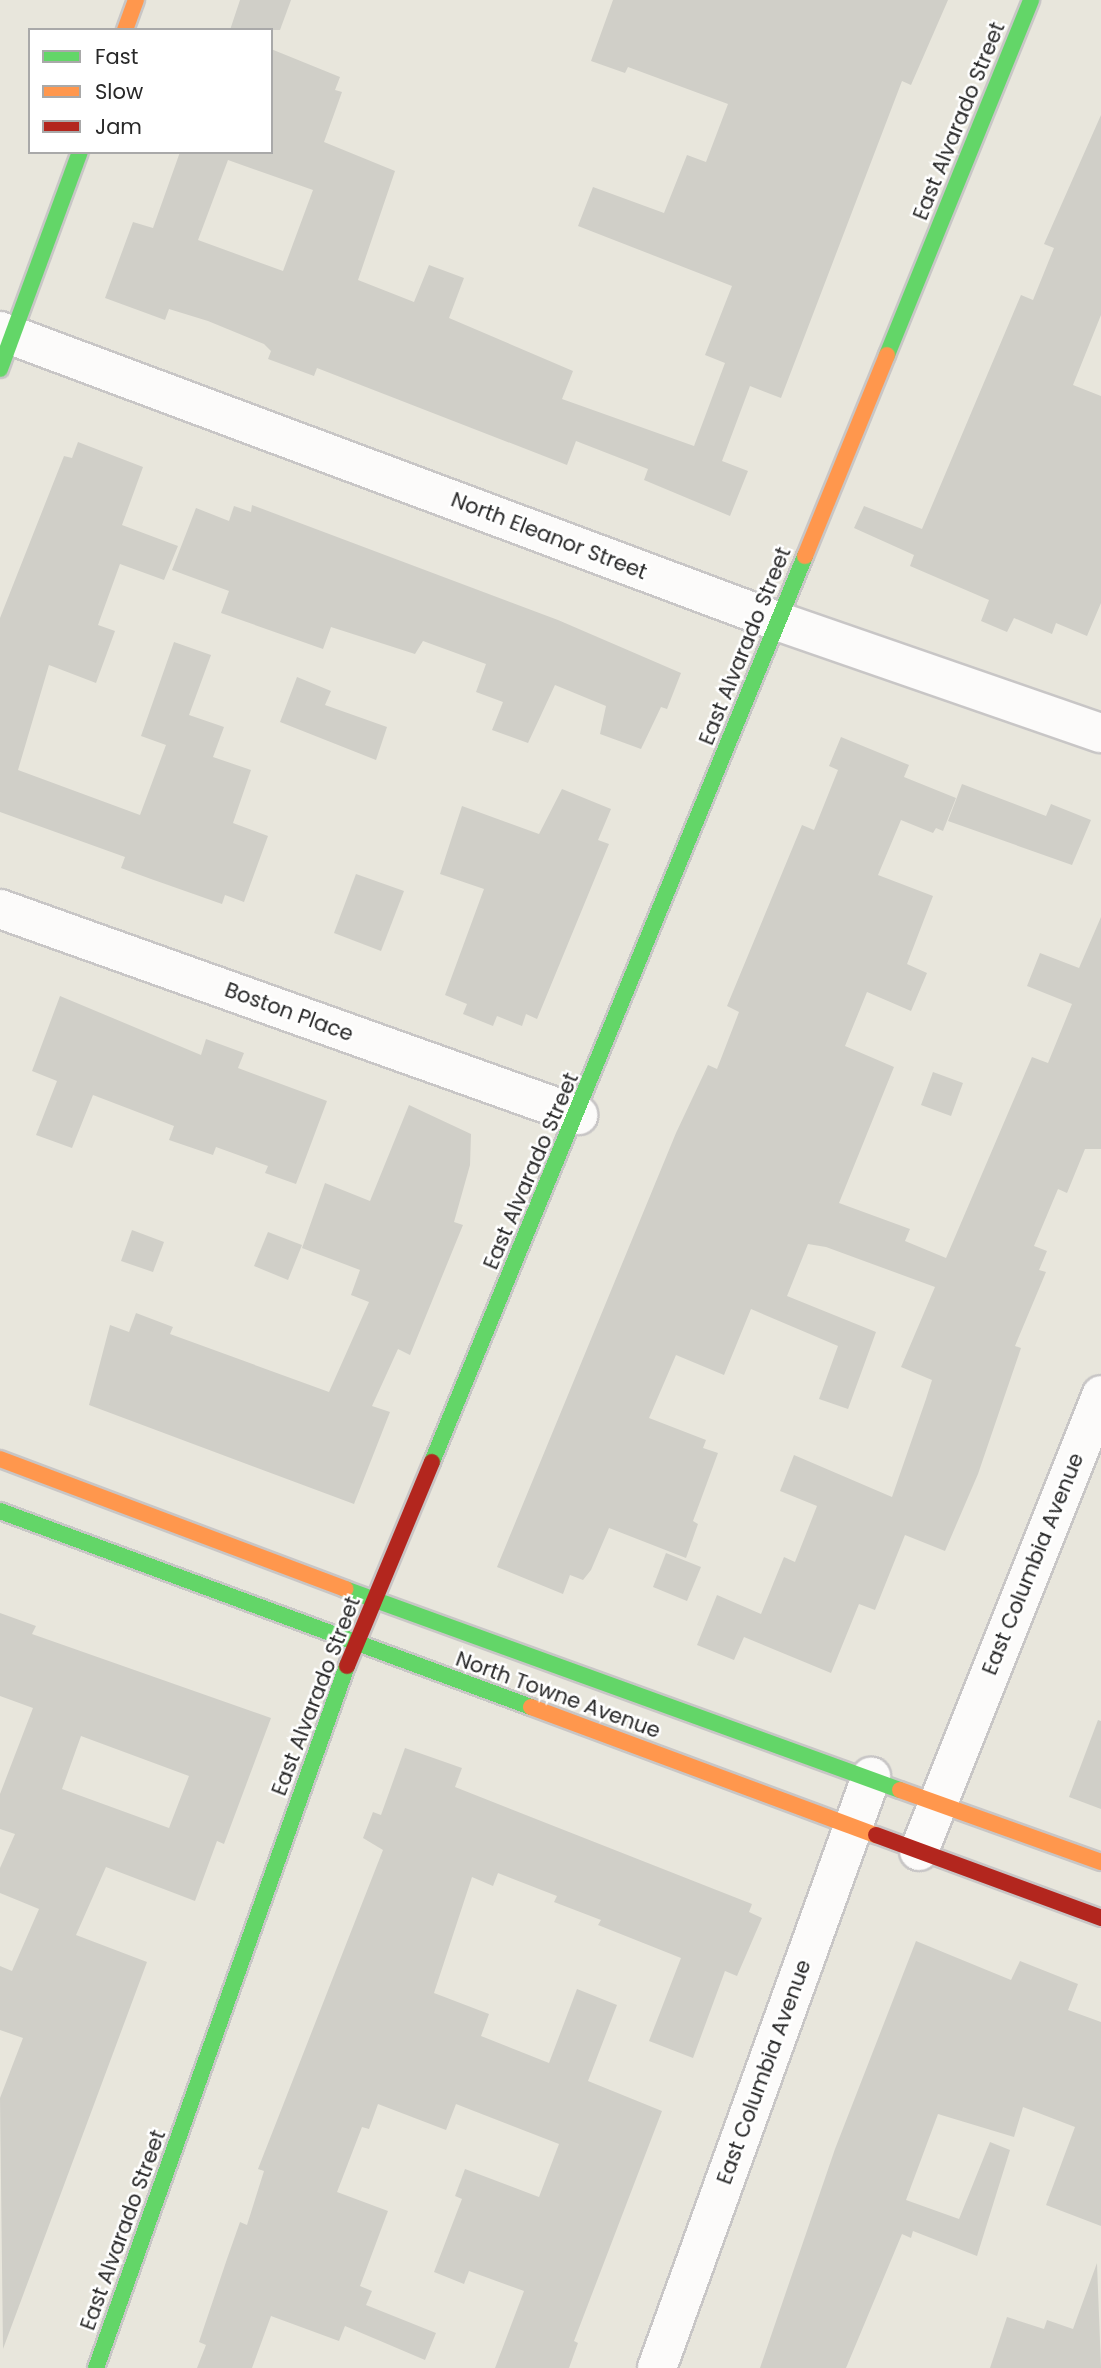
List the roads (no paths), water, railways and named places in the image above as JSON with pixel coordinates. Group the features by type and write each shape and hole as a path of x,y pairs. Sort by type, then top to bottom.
{"street":[{"path":"126,28 136,0"},
{"name":"East Alvarado Street","path":"96,2368 355,1645 578,1115 1031,0"},
{"path":"4,345 79,154"},
{"name":"North Eleanor Street","path":"4,345 777,621 1101,733"},
{"name":"Boston Place","path":"0,909 578,1115"},
{"name":"East Columbia Avenue","path":"919,1851 1101,1395"},
{"name":"North Towne Avenue","path":"0,1459 374,1601 871,1777 1101,1862"},
{"name":"North Towne Avenue","path":"0,1511 355,1645 1101,1918"},
{"name":"East Columbia Avenue","path":"657,2368 871,1777"}]}
